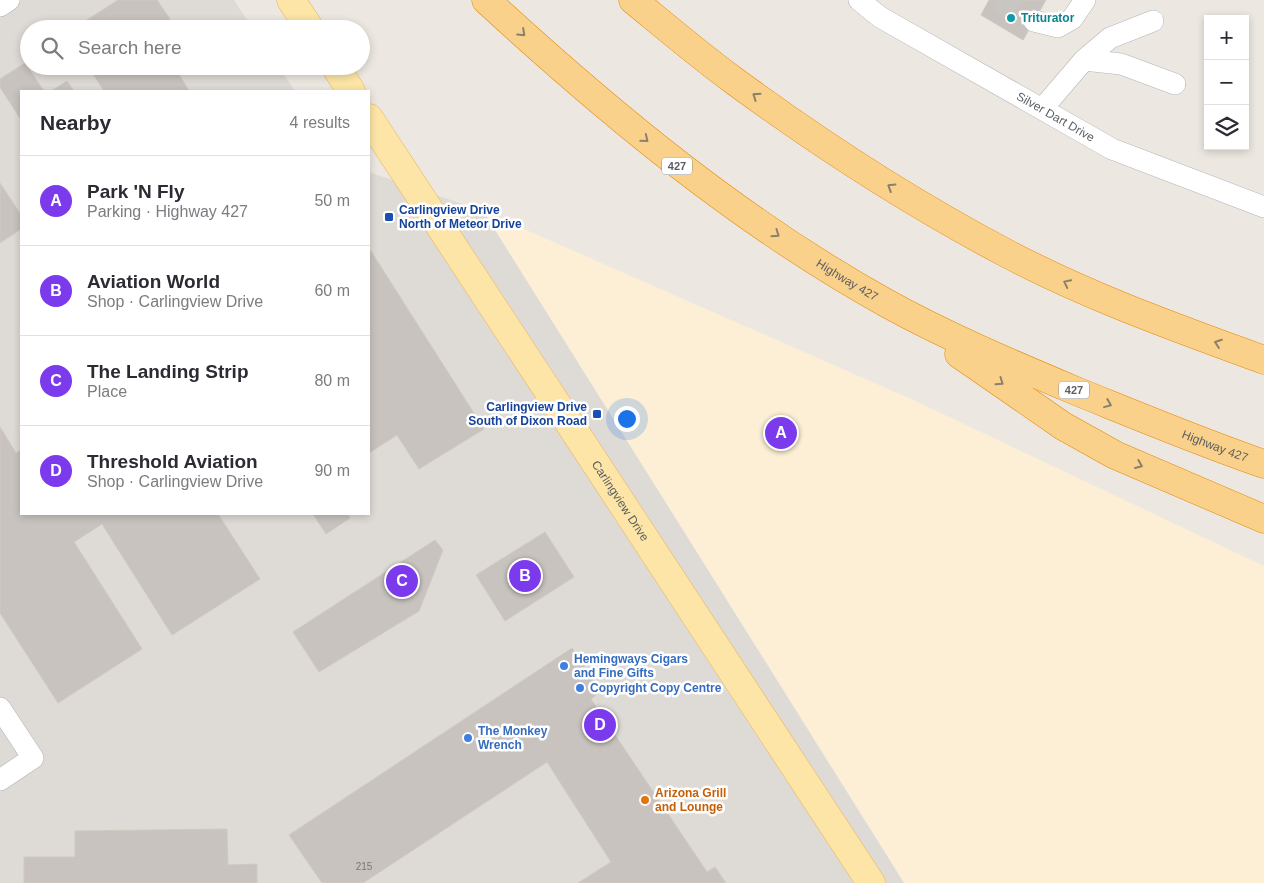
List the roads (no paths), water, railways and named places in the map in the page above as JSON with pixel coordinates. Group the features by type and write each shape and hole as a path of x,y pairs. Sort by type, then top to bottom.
{"highway":[{"name":"Highway 427","path":"486,0 570,78 679,167 795,247 888,304 1012,364 1133,414 1264,464"},
{"path":"633,0 732,79 834,152 932,212 1007,254 1080,289 1264,360"},
{"path":"888,304 1063,426 1115,455 1264,519"}],"main road":[{"path":"292,0 304,20"},
{"path":"341,75 350,90"},
{"name":"Carlingview Drive","path":"370,120 871,883"}],"street":[{"path":"0,6 9,0"},
{"name":"Silver Dart Drive","path":"859,0 880,17 1112,149 1264,207"},
{"path":"1034,21 1058,27 1072,18 1085,0"},
{"path":"1042,109 1084,60 1110,38 1152,21"},
{"path":"1084,60 1121,64 1174,84"},
{"path":"0,708 33,758 0,780"}],"tunnel":[{"path":"998,0 1034,21"}],"place":[{"name":"Triturator","path":"1011,18"},
{"name":"Carlingview Drive North of Meteor Drive","path":"389,217"},
{"name":"Carlingview Drive South of Dixon Road","path":"597,414"},
{"name":"Park 'N Fly","path":"781,433"},
{"name":"Aviation World","path":"525,576"},
{"name":"The Landing Strip","path":"402,581"},
{"name":"Hemingways Cigars and Fine Gifts","path":"564,666"},
{"name":"Copyright Copy Centre","path":"580,688"},
{"name":"Threshold Aviation","path":"600,725"},
{"name":"The Monkey Wrench","path":"468,738"},
{"name":"Arizona Grill and Lounge","path":"645,800"}]}
